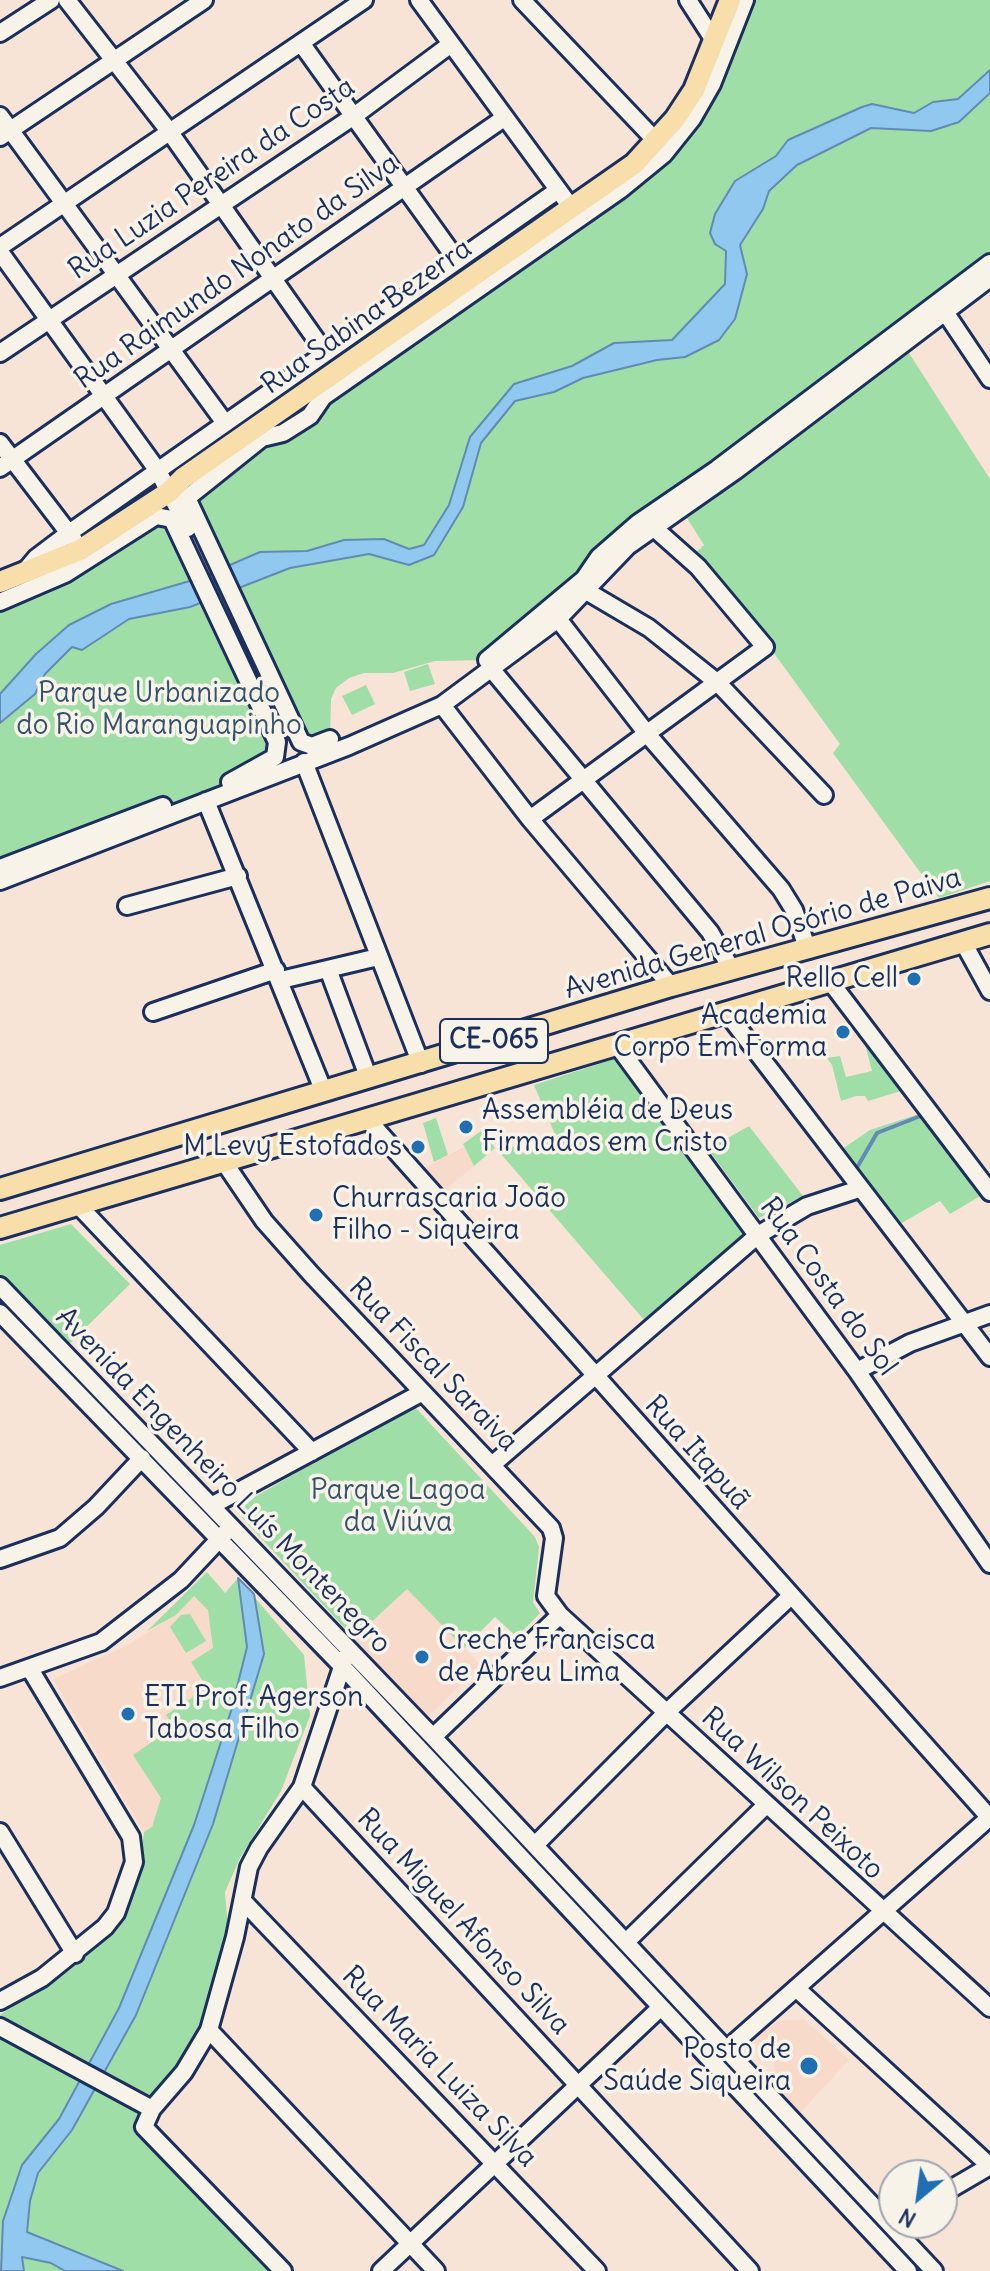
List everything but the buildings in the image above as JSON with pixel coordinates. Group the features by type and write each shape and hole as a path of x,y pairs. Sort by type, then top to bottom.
{"main road":[{"name":"Rua Sabina Bezerra","path":"0,582 24,573 74,541 169,492 183,478 634,164 656,141 694,90 730,0"},
{"name":"Avenida General Osório de Paiva","path":"0,1189 671,986 990,898"},
{"name":"CE-065","path":"0,1228 990,934"}],"street":[{"path":"0,33 51,0"},
{"path":"67,0 169,131 324,351"},
{"path":"364,0 169,131 0,250 48,322 158,471 169,492 301,763 421,1064"},
{"path":"419,0 571,209"},
{"path":"522,0 656,141"},
{"path":"688,0 715,42"},
{"path":"190,534 191,492 262,438 283,433 310,416 323,397 620,190 664,154 692,119 712,84 745,0"},
{"path":"5,133 196,2"},
{"path":"301,43 456,259"},
{"name":"Rua Luzia Pereira da Costa","path":"0,353 354,116 451,44"},
{"path":"0,116 5,133 67,203 225,423"},
{"name":"Rua Raimundo Nonato da Silva","path":"6,464 504,118"},
{"path":"0,443 6,464 74,541 158,471 324,351 558,190"},
{"path":"0,881 442,705 584,579 599,557 638,523 717,469 990,263"},
{"path":"490,665 558,619 588,592 628,546 735,471 990,278"},
{"path":"945,312 990,379"},
{"path":"0,602 65,574 156,516 172,519 190,534"},
{"path":"530,819 765,647 698,567 653,527"},
{"path":"588,592 649,628 718,683 824,795"},
{"path":"558,619 648,735 781,889 794,910 808,950"},
{"path":"246,651 301,742 312,746 330,739"},
{"path":"0,868 244,776 275,757 277,742 246,651"},
{"path":"490,665 710,932 732,970"},
{"path":"442,705 530,819 671,986"},
{"path":"206,801 324,1092"},
{"path":"127,906 238,876"},
{"path":"963,942 990,991"},
{"path":"153,1012 278,975 328,969 378,957"},
{"path":"328,969 369,1079"},
{"path":"829,980 990,1192"},
{"path":"726,1012 990,1357"},
{"name":"Rua Costa do Sol","path":"617,1045 857,1371 990,1564"},
{"name":"Rua Itapuã","path":"368,1120 990,1817"},
{"name":"Rua Fiscal Saraiva","path":"224,1162 264,1221 553,1532 546,1596 560,1615"},
{"path":"492,1465 596,1379 758,1235 807,1206 859,1189"},
{"path":"78,1205 312,1452"},
{"name":"Avenida Engenheiro Luís Montenegro","path":"0,1286 433,1737 878,2209"},
{"name":"Avenida Engenheiro Luís Montenegro","path":"0,1313 342,1666 908,2271"},
{"path":"857,1371 910,1343 990,1314"},
{"path":"211,1506 421,1393"},
{"path":"0,1559 50,1545 67,1534 142,1458"},
{"path":"0,1678 101,1642 181,1580 232,1527"},
{"path":"535,1845 666,1713 791,1596"},
{"path":"433,1737 560,1615"},
{"name":"Rua Wilson Peixoto","path":"560,1615 881,1912 990,2008"},
{"path":"283,2271 144,2127 152,2109 184,2072 209,2030 249,1867 302,1787 349,1649"},
{"path":"0,2001 42,1978 75,1954 116,1913 135,1848 30,1669"},
{"name":"Rua Miguel Afonso Silva","path":"302,1787 750,2271"},
{"path":"626,1942 766,1805"},
{"path":"727,2049 990,1817"},
{"path":"0,1832 75,1954"},
{"path":"540,1878 553,1866"},
{"name":"Rua Maria Luiza Silva","path":"243,1901 597,2271"},
{"path":"796,1988 990,2166 958,2185"},
{"path":"381,2271 660,2008"},
{"path":"0,2027 152,2109"},
{"path":"209,2030 436,2271"},
{"path":"806,2162 820,2149"},
{"name":"Avenida Engenheiro Luís Montenegro","path":"905,2239 934,2271"}],"shaded area":[{"path":"464,1147 474,1166 445,1190 425,1168"},
{"name":"Creche Francisca de Abreu Lima","path":"407,1588 481,1666 428,1716 354,1638"},
{"name":"ETI Prof. Agerson Tabosa Filho","path":"194,1596 208,1609 214,1656 208,1693 161,1798 152,1828 144,1832 53,1679 128,1645 176,1615"},
{"name":"Posto de Saúde Siqueira","path":"804,2019 849,2060 798,2115 760,2072 775,2072 773,2057 758,2060 755,2040 778,2021"}],"green space":[{"path":"745,0 990,0 990,70 958,99 933,102 914,113 872,104 862,107 788,140 776,156 735,181 714,221 715,244 726,250 725,284 672,340 614,343 572,366 514,384 470,437 449,505 424,545 409,549 384,539 344,540 307,551 260,552 219,571 191,492 283,433 620,190"},
{"name":"Parque Urbanizado do Rio Maranguapinho","path":"990,93 990,263 487,660 435,661 393,673 364,673 349,678 336,688 331,699 330,739 312,746 229,592 290,568 369,554 409,565 463,507 481,443 515,401 554,392 583,378 657,360 685,357 741,260 740,245 763,209 769,191 797,165 871,128 931,131 959,122"},
{"path":"907,350 990,479 990,881 939,898 833,753 840,744 768,645 701,569 696,552 704,545 687,518"},
{"name":"Parque Urbanizado do Rio Maranguapinho","path":"162,515 200,578 111,604 0,694 0,602"},
{"name":"Parque Urbanizado do Rio Maranguapinho","path":"210,599 277,742 244,776 0,868 0,723 34,694 45,674 72,646 82,650 129,619 190,607"},
{"path":"428,664 435,684 410,691 404,672"},
{"path":"366,685 375,704 352,715 342,696"},
{"path":"865,1044 901,1091 868,1101 865,1096 856,1096 841,1101 832,1065 827,1058 840,1056 846,1077 872,1071"},
{"path":"620,1057 745,1232 645,1321 501,1154 537,1133 540,1139 554,1132 534,1085"},
{"path":"922,1113 923,1120 982,1195 950,1214 940,1201 900,1224 842,1149 870,1130"},
{"path":"436,1118 448,1155 434,1162 423,1123"},
{"path":"749,1126 803,1196 759,1218 708,1149"},
{"path":"481,1131 495,1148 474,1166 463,1144"},
{"path":"71,1224 130,1284 67,1346 0,1277 0,1245"},
{"name":"Parque Lagoa da Viúva","path":"415,1407 535,1537 539,1547 533,1603 540,1613 517,1637 495,1617 464,1648 407,1589 354,1638 234,1509 408,1408"},
{"name":"Parque Lagoa da Viúva","path":"207,1572 225,1593 238,1578 304,1655 310,1716 281,1791 240,1858 225,1892 229,1938 201,2028 135,2127 275,2271 0,2271 0,2015 80,1962 117,1925 125,1911 138,1877 144,1832 152,1827 161,1798 133,1755 174,1727 166,1715 207,1688 191,1662 213,1648 208,1610 194,1596 176,1615 147,1631"},
{"path":"190,1614 206,1641 186,1653 170,1627 181,1615"}],"water":[{"path":"990,70 990,93 959,122 931,131 871,128 797,165 769,191 763,209 740,245 747,274 735,319 719,340 685,357 657,360 583,378 554,392 515,401 481,443 463,507 434,555 409,565 369,554 290,568 190,607 129,619 82,650 72,647 45,674 35,694 0,723 0,694 36,654 69,625 111,604 200,578 260,552 307,551 344,540 384,539 409,549 424,545 449,505 470,437 514,384 572,366 614,343 672,340 725,284 726,251 715,244 710,233 715,214 735,181 776,156 788,140 862,107 872,104 914,113 933,102 958,99"},
{"path":"238,1578 254,1594 264,1654 213,1824 136,2015 72,2130 38,2173 30,2201 27,2232 123,2271 65,2271 51,2263 22,2257 24,2271 1,2271 3,2221 22,2165 59,2119 119,2008 194,1825 231,1711 247,1647"}],"waterway":[{"path":"855,1171 877,1133 923,1115"}],"place":[{"name":"Rello Cell","path":"914,979"},
{"name":"Academia Corpo Em Forma","path":"843,1032"},
{"name":"Assembléia de Deus Firmados em Cristo","path":"466,1127"},
{"name":"M Levy Estofados","path":"418,1147"},
{"name":"Churrascaria João Filho - Siqueira","path":"316,1215"},
{"name":"Creche Francisca de Abreu Lima","path":"422,1657"},
{"name":"ETI Prof. Agerson Tabosa Filho","path":"128,1714"},
{"name":"Posto de Saúde Siqueira","path":"809,2066"}]}
